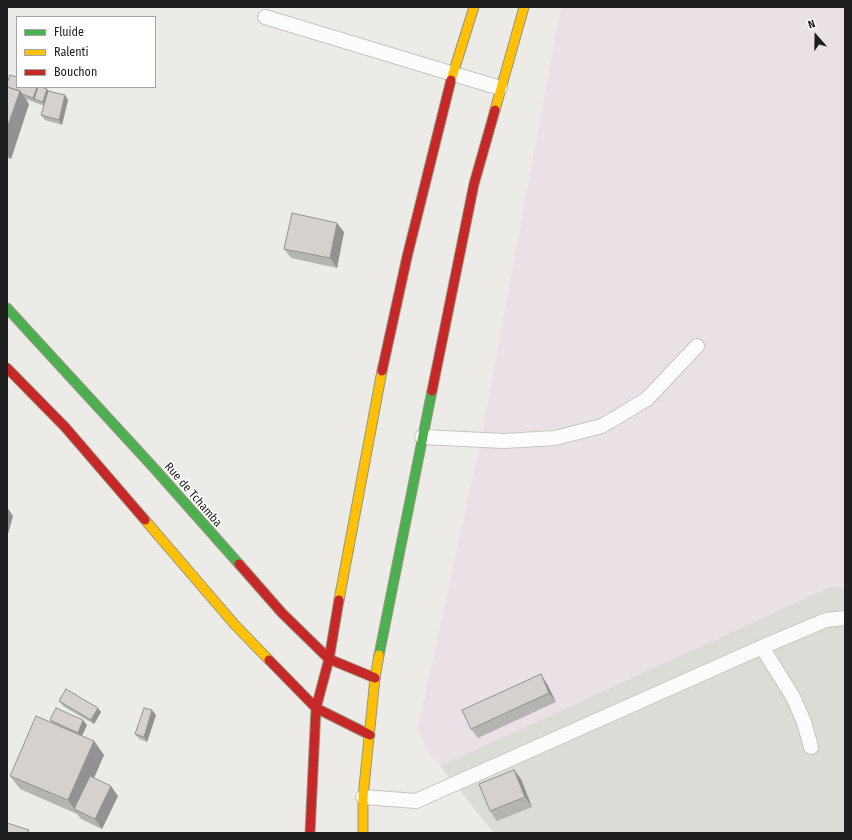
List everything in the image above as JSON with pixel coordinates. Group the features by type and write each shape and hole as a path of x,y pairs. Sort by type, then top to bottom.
{"main road":[{"path":"310,833 316,708 329,659 348,544 375,404 406,257 452,74 474,7"},
{"path":"363,833 363,797 375,678 422,437 474,184 524,7"},
{"name":"Rue de Tchamba","path":"7,308 154,467 282,613 329,659 375,678"},
{"path":"7,368 65,427 235,625 316,708 370,735"}],"lane":[{"path":"264,17 500,88"},
{"path":"422,437 504,441 555,438 602,426 647,399 697,346"},
{"path":"363,797 416,802 762,647 826,620 845,618"},
{"path":"762,647 793,697 804,722 811,747"}],"shaded area":[{"path":"561,7 845,7 845,587 830,587 440,766 426,749 418,728 481,439"},
{"path":"830,587 845,587 845,833 494,833 440,766"}],"building":[{"path":"10,75 16,77 16,88 37,88 33,98 22,94 20,91 7,87"},
{"path":"7,87 20,91 7,128"},
{"path":"38,88 47,89 43,102 34,99"},
{"path":"48,91 65,95 59,120 41,115"},
{"path":"292,213 337,223 330,258 284,249"},
{"path":"541,674 549,693 471,729 462,710"},
{"path":"66,689 98,708 91,720 59,701"},
{"path":"56,708 83,720 78,733 50,720"},
{"path":"144,708 152,710 144,737 135,734"},
{"path":"36,716 94,741 68,800 10,776"},
{"path":"514,770 525,797 490,811 479,784"},
{"path":"90,776 111,786 95,819 74,809"},
{"path":"7,823 29,830 28,833 7,833"}],"traffic: fast":[{"path":"7,308 153,467 239,564"},
{"path":"379,655 432,391"}],"traffic: slow":[{"path":"451,80 474,7"},
{"path":"495,110 524,7"},
{"path":"339,600 382,371"},
{"path":"145,520 235,625 269,660"},
{"path":"363,833 363,797 375,678 379,655"}],"traffic: jam":[{"path":"382,371 407,257 451,80"},
{"path":"432,391 474,184 495,110"},
{"path":"7,368 65,427 145,520"},
{"path":"239,564 282,613 329,659 375,678"},
{"path":"310,833 316,708 329,659 339,600"},
{"path":"269,660 316,708 370,735"}]}
